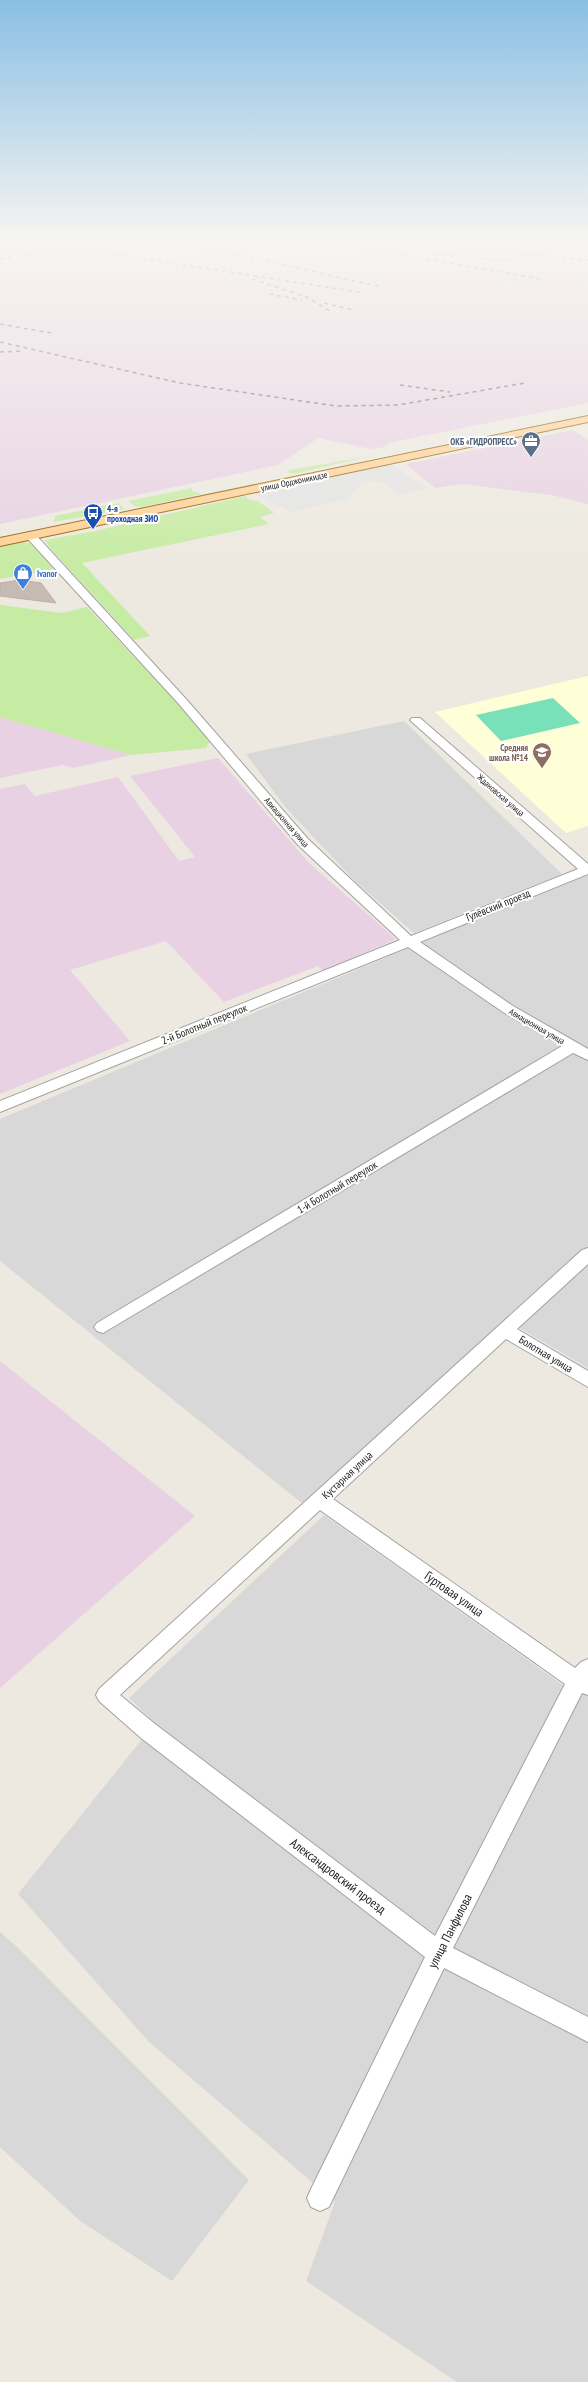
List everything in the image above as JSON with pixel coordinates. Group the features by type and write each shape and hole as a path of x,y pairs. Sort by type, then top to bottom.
{"main road":[{"name":"улица Орджоникидзе","path":"0,538 588,415"},
{"name":"улица Орджоникидзе","path":"0,542 588,419"}],"street":[{"name":"Авиационная улица","path":"31,536 182,701 303,842 409,940 508,1009 588,1055"},
{"name":"Ждановская улица","path":"416,720 588,869"},
{"name":"Гулёвский проезд","path":"409,940 588,869"},
{"name":"2-й Болотный переулок","path":"0,1106 409,940"},
{"name":"1-й Болотный переулок","path":"102,1327 572,1046"},
{"name":"Кустарная улица","path":"106,1695 320,1500 504,1329 588,1254"},
{"name":"Болотная улица","path":"504,1329 588,1380"},
{"name":"Гуртовая улица","path":"320,1500 584,1678"},
{"name":"улица Панфилова","path":"320,2198 439,1953 584,1678"},
{"name":"Александровский проезд","path":"106,1695 155,1736 439,1953 588,2030"}],"shaded area":[{"path":"0,352 588,352 588,403 392,442 384,447 371,449 318,438 278,465 0,524"},
{"path":"573,430 588,440 588,504 551,495 463,484 435,488 406,464"},
{"path":"390,464 428,488 397,495 383,482 363,481 350,498 291,512 250,492"},
{"name":"Средняя школа №14","path":"588,676 588,826 566,833 435,712"},
{"path":"0,717 131,755 73,768 63,765 0,778"},
{"path":"404,721 562,874 414,933 356,882 286,808 246,754"},
{"path":"218,758 309,863 396,939 323,971 318,966 224,1002 166,941 70,970 130,1041 0,1094 0,789 25,784 35,796 118,777 179,861 195,857 130,776"},
{"path":"588,873 588,1368 504,1319 303,1504 0,1261 0,1119"},
{"path":"0,1361 195,1516 0,1688"},
{"path":"324,1515 567,1688 588,1666 588,2382 457,2382 306,2281 335,2202 149,2042 18,1894 155,1723 129,1698"},
{"path":"0,1932 16,1946 249,2180 172,2281 79,2220 0,2147"}],"green space":[{"path":"371,456 293,474 287,472 290,470"},
{"path":"192,488 192,491 202,494 141,507 135,506 128,501"},
{"path":"245,496 250,500 258,501 274,513 260,517 269,524 82,563 150,636 134,640 49,547 45,540 95,531"},
{"path":"118,503 125,509 54,522 55,516"},
{"path":"22,542 31,543 54,569 0,579 0,547"},
{"path":"0,605 62,613 87,607 211,739 206,748 131,755 0,717"},
{"path":"553,698 580,723 501,741 476,715"}],"building":[{"name":"Ivanor","path":"20,580 41,583 56,603 0,596 0,583"}],"railway":[{"path":"45,352 180,383 336,406 398,405 525,383"},
{"path":"400,385 450,392"}],"place":[{"name":"ОКБ «ГИДРОПРЕСС»","path":"531,458"},
{"name":"4-я проходная ЗИО","path":"93,530"},
{"name":"Ivanor","path":"23,590"},
{"name":"Средняя школа №14","path":"542,769"}]}
